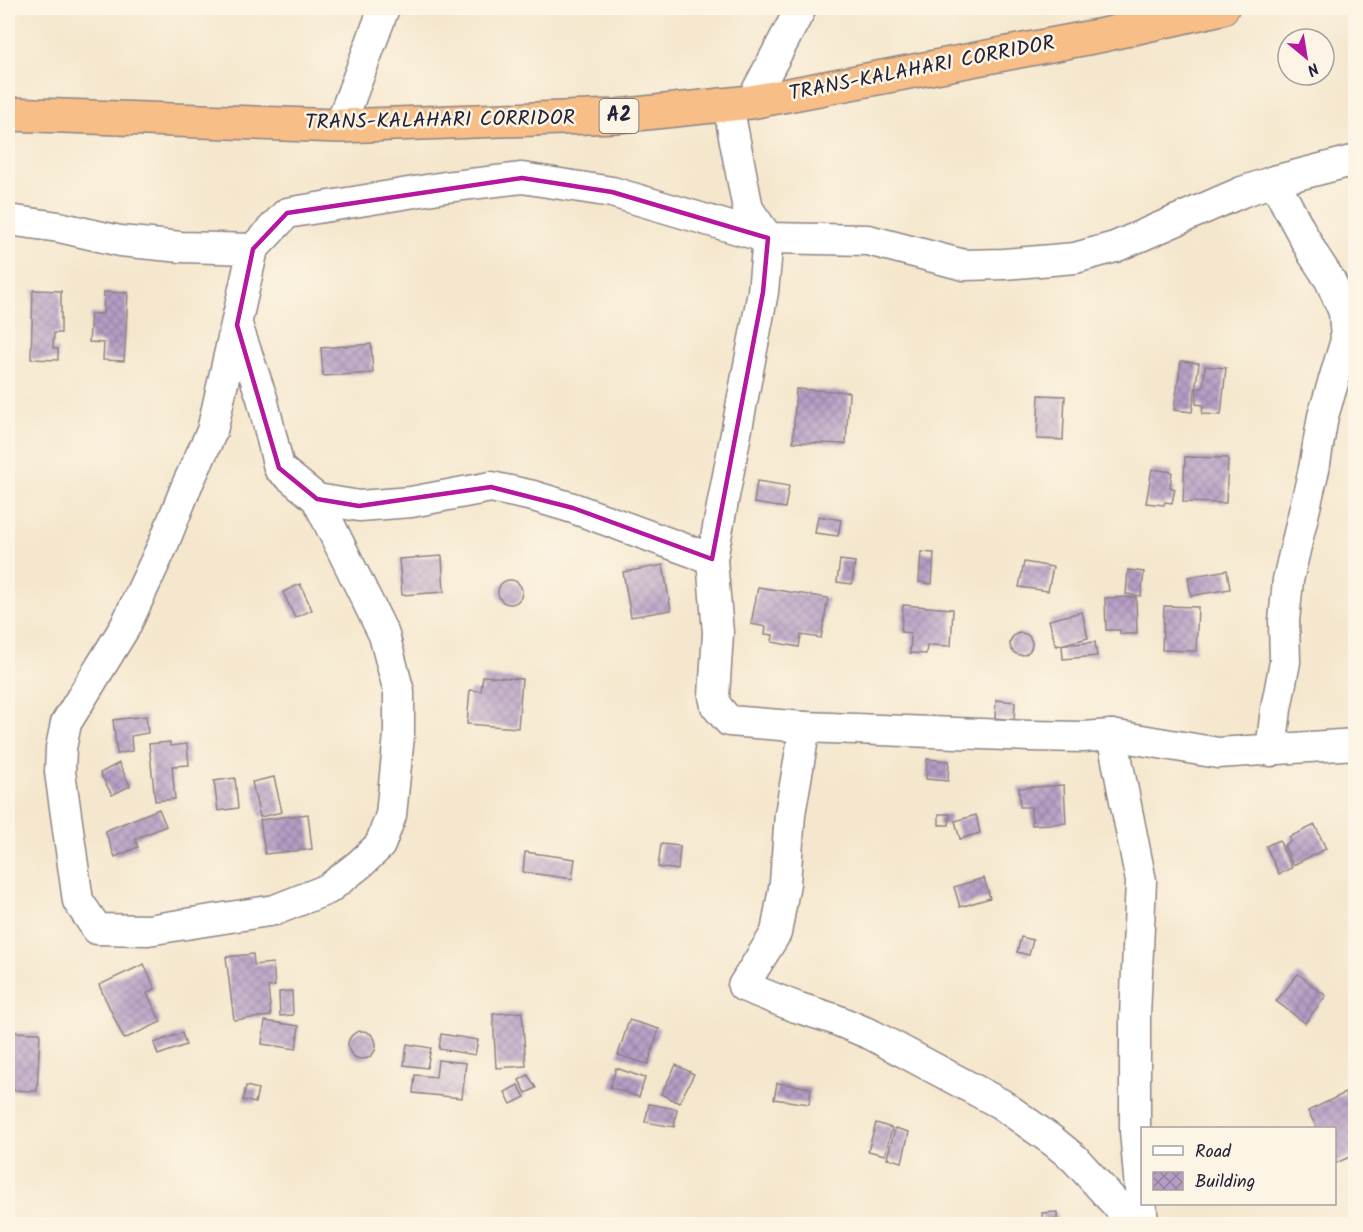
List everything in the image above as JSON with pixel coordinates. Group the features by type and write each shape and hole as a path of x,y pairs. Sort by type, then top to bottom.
{"highway":[{"name":"TRANS-KALAHARI CORRIDOR","path":"8,114 340,126 617,116 739,104 1103,35 1222,8"}],"street":[{"path":"340,126 384,8"},
{"path":"801,8 739,104 748,208 768,238 763,292 712,559 718,633 714,696 721,714 729,721 805,727 1083,737 1112,735 1218,753 1356,744"},
{"path":"237,325 262,398 279,468 317,499 384,635 399,692 399,735 391,815 380,845 360,864 328,889 275,910 148,930 97,929 78,901 60,772 61,748 66,723 125,627 164,546 187,485 212,431 253,249 287,213 445,187 522,178 612,192 768,238 868,240 963,265 1074,258 1115,247 1213,204 1274,181 1356,160"},
{"path":"1270,751 1285,662 1284,621 1288,580 1314,470 1323,416 1346,339 1344,312 1330,280 1313,254 1274,181"},
{"path":"8,220 59,227 120,241 180,247 253,249"},
{"path":"317,499 359,506 411,502 491,487 573,508 712,559"},
{"path":"805,727 790,814 785,883 776,933 743,986 872,1035 1001,1104 1075,1159 1134,1224"},
{"path":"1112,735 1141,881 1135,1016 1135,1131 1141,1201"},
{"path":"1141,1205 1143,1224"}],"highlighted area":[{"path":"522,178 612,192 768,238 763,292 712,559 573,508 491,487 359,506 317,499 279,468 237,325 253,249 287,213"}],"building":[{"path":"33,290 61,291 61,333 54,333 53,348 58,349 58,360 31,359"},
{"path":"104,292 128,293 124,361 103,360 104,343 89,342 91,314 103,314"},
{"path":"371,344 373,373 323,376 321,348"},
{"path":"1181,361 1199,363 1192,412 1174,410"},
{"path":"1205,366 1226,368 1221,415 1202,414 1203,405 1196,404 1197,388 1203,388"},
{"path":"796,389 849,392 846,444 793,442"},
{"path":"1039,395 1065,396 1063,440 1037,439"},
{"path":"1185,457 1228,458 1226,503 1183,502"},
{"path":"1152,469 1172,472 1170,487 1175,489 1172,503 1165,502 1164,505 1146,503"},
{"path":"757,481 789,486 785,508 754,503"},
{"path":"818,516 841,520 838,536 815,533"},
{"path":"921,552 934,553 932,584 919,582"},
{"path":"442,556 444,592 402,595 399,559"},
{"path":"840,560 855,562 852,584 837,582"},
{"path":"1024,562 1053,567 1048,591 1019,587"},
{"path":"663,565 671,610 631,617 623,572"},
{"path":"1128,570 1144,572 1141,596 1126,594"},
{"path":"1227,570 1230,589 1191,596 1188,577"},
{"path":"510,580 515,581 521,587 521,597 515,603 510,604 505,603 499,597 498,592 499,587 505,581"},
{"path":"300,584 312,610 295,618 283,592"},
{"path":"758,587 828,598 821,638 801,635 799,647 772,642 773,635 765,634 766,627 751,624"},
{"path":"1136,597 1137,634 1120,634 1120,630 1106,630 1105,598"},
{"path":"903,605 953,609 951,646 927,645 926,654 910,653 911,633 901,632"},
{"path":"1164,606 1198,607 1196,651 1162,650"},
{"path":"1082,612 1088,638 1056,646 1049,620"},
{"path":"1017,633 1025,633 1032,640 1032,648 1025,655 1017,655 1010,648 1010,640"},
{"path":"1095,642 1097,656 1063,659 1062,645"},
{"path":"483,676 522,679 518,728 467,724 470,690 481,691"},
{"path":"996,700 1015,702 1014,720 995,718"},
{"path":"146,716 148,733 131,736 132,751 117,754 113,720"},
{"path":"170,742 170,746 187,744 189,765 172,766 175,799 155,801 149,744"},
{"path":"927,759 949,761 948,781 926,779"},
{"path":"119,763 130,786 112,795 100,773"},
{"path":"274,777 282,812 260,817 252,782"},
{"path":"235,778 238,808 218,811 214,781"},
{"path":"1064,785 1066,823 1032,825 1031,807 1020,807 1019,788"},
{"path":"159,809 166,826 135,839 138,847 115,857 105,831"},
{"path":"308,814 312,849 265,854 260,820"},
{"path":"939,814 950,814 949,825 939,825"},
{"path":"976,815 980,833 960,839 955,821"},
{"path":"1315,825 1326,849 1293,865 1284,845 1291,841 1289,837"},
{"path":"1279,840 1292,868 1279,874 1266,846"},
{"path":"661,844 680,846 678,870 658,867"},
{"path":"525,852 575,859 572,879 523,872"},
{"path":"984,878 990,898 960,907 954,887"},
{"path":"1021,937 1033,940 1029,955 1017,952"},
{"path":"253,954 254,965 273,963 275,986 268,987 271,1016 234,1020 226,957"},
{"path":"144,964 155,989 147,993 161,1022 124,1039 99,985"},
{"path":"1298,974 1326,996 1305,1023 1276,1001"},
{"path":"292,991 293,1015 280,1016 279,992"},
{"path":"522,1012 526,1066 496,1068 493,1014"},
{"path":"629,1020 659,1029 648,1064 618,1055"},
{"path":"265,1021 299,1026 296,1049 262,1044"},
{"path":"362,1031 372,1035 376,1045 372,1055 362,1059 352,1055 348,1045 352,1035"},
{"path":"8,1032 40,1033 37,1091 8,1090"},
{"path":"182,1033 186,1045 158,1055 154,1043"},
{"path":"441,1034 478,1040 475,1055 439,1049"},
{"path":"407,1044 431,1048 427,1068 404,1065"},
{"path":"438,1060 466,1063 462,1098 413,1093 415,1075 436,1077"},
{"path":"676,1065 694,1074 679,1103 661,1094"},
{"path":"616,1068 645,1078 639,1097 610,1087"},
{"path":"528,1075 536,1088 526,1093 519,1080"},
{"path":"777,1083 811,1088 809,1104 774,1099"},
{"path":"518,1085 525,1097 511,1104 505,1092"},
{"path":"246,1086 258,1089 255,1103 243,1100"},
{"path":"1345,1093 1356,1114 1356,1154 1336,1163 1336,1127 1316,1127 1308,1111"},
{"path":"649,1104 677,1109 674,1127 645,1122"},
{"path":"876,1123 892,1128 885,1155 868,1151"},
{"path":"895,1128 909,1132 902,1162 887,1158"},
{"path":"1057,1212 1057,1224 1043,1224 1042,1213"}]}
